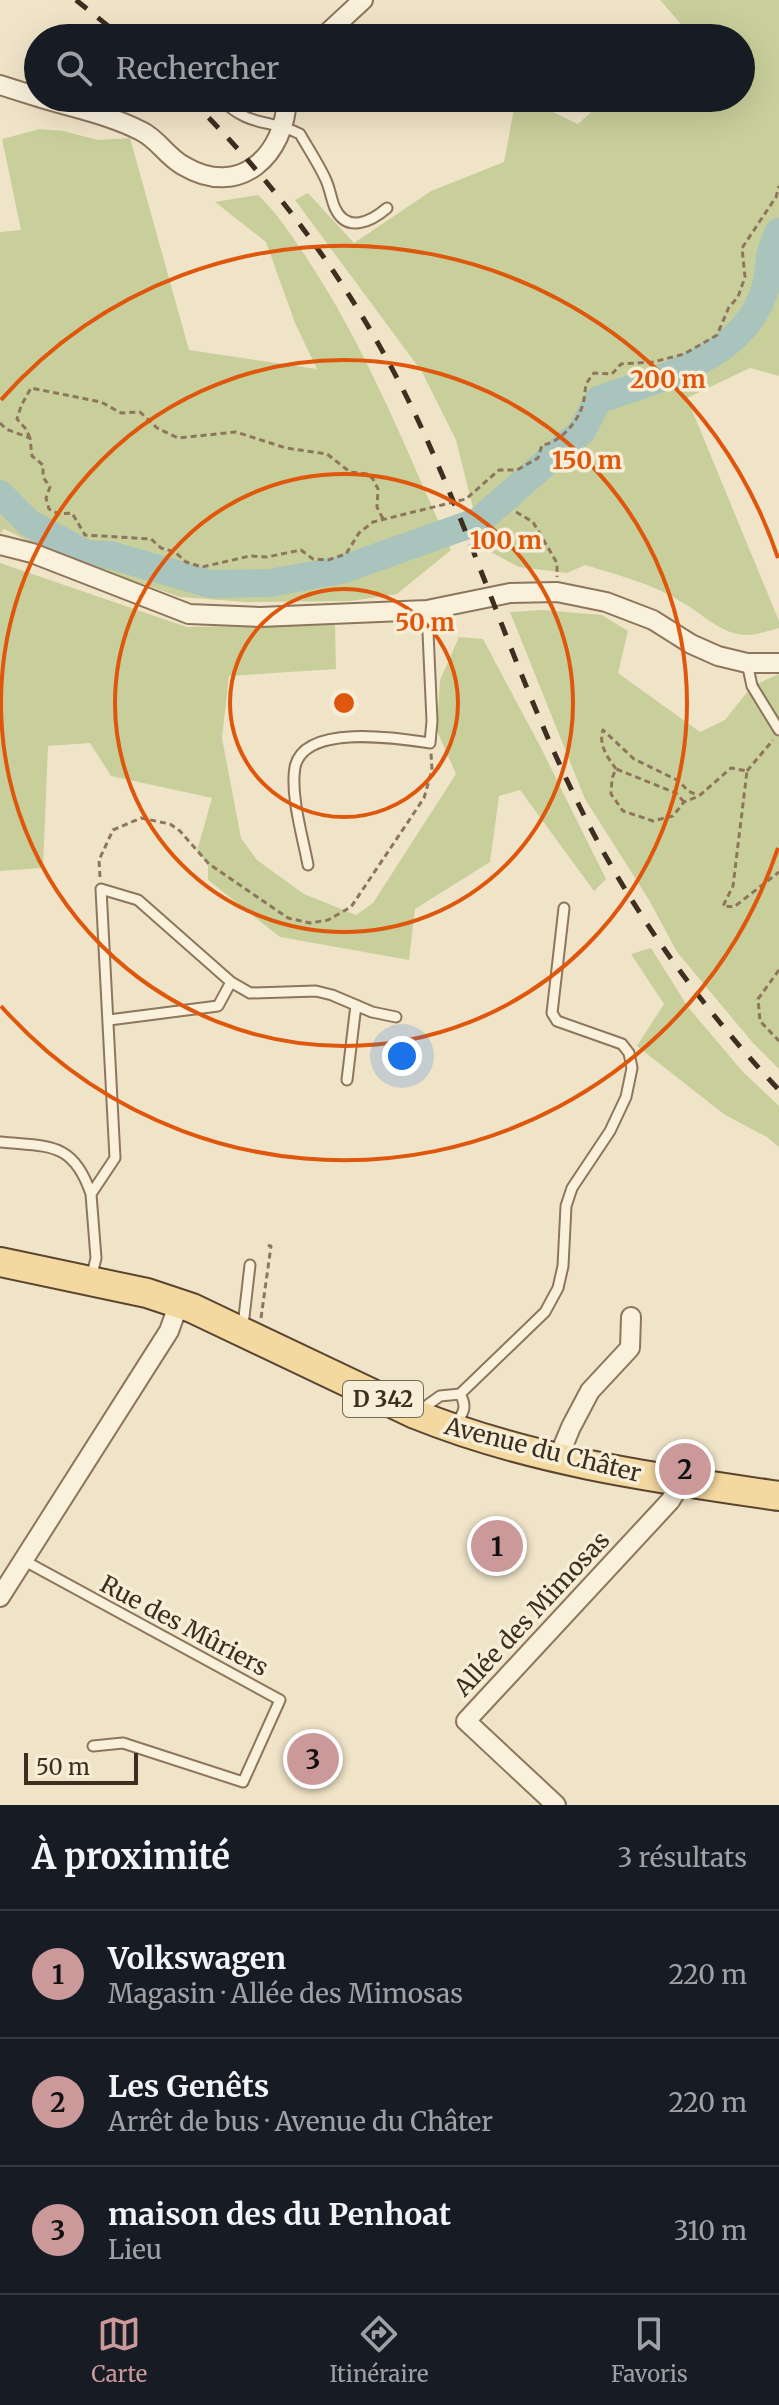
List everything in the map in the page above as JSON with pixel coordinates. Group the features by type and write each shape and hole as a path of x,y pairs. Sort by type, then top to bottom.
{"main road":[{"name":"Avenue du Châter","path":"0,1262 179,1303 250,1326 415,1414 452,1429 619,1473 779,1496"}],"street":[{"path":"337,24 363,0"},
{"path":"0,85 24,93"},
{"path":"84,112 140,130 180,164 206,175 237,175 254,168 269,155 283,129 285,112"},
{"path":"0,545 32,553 189,614 260,617 427,610 510,593 557,592 606,602 653,620 691,644 718,656 747,663 779,663"},
{"path":"0,1597 169,1331 179,1303"},
{"path":"558,1458 590,1391 630,1348 631,1317"},
{"name":"Allée des Mimosas","path":"556,1805 466,1721 670,1501 682,1482"}],"lane":[{"path":"235,112 251,120 300,134 322,172 342,218 356,224 369,222 387,208"},
{"path":"308,865 296,801 295,765 310,746 337,737 392,737 430,743 432,721 427,610"},
{"path":"747,663 752,686 779,732"},
{"path":"91,1194 115,1158 101,889 138,900 231,982 250,993 316,991 372,1012 396,1017"},
{"path":"415,1414 440,1396 460,1394 545,1312 558,1288 563,1266 566,1206 572,1188 610,1131 626,1097 632,1068 629,1053 622,1044 557,1021 552,1013 564,908"},
{"path":"109,1020 218,1006 231,982"},
{"path":"347,1080 356,1005"},
{"path":"0,1142 65,1152 85,1175 91,1194 96,1258 91,1281"},
{"path":"250,1265 244,1317 250,1326"},
{"path":"452,1429 464,1413 460,1394"},
{"name":"Rue des Mûriers","path":"23,1560 280,1700 243,1782 123,1743 93,1746"}],"path":[{"path":"383,519 377,507 378,489 373,479 367,474 350,472 327,454 286,448 236,432 178,438 157,428 140,412 121,413 101,402 31,388 17,419 30,438 32,456 43,465 43,477 50,487 46,498 49,509 59,514 72,513 85,535 151,539 186,562 202,567 250,556 267,557 301,550 313,559 328,560 346,554 359,533 373,522 466,499 499,470 517,470 538,458 542,445 554,444 571,425 583,404 584,385 594,373 612,374 621,364 653,362 684,354 717,335 745,277 742,248 776,197 779,186"},
{"path":"0,423 6,429 30,438"},
{"path":"516,512 533,522 557,563 557,592"},
{"path":"684,802 676,793 616,769 600,738 603,730 634,759 679,781 688,791 699,796"},
{"path":"779,732 747,771 733,886 723,906 734,907 779,872"},
{"path":"101,889 99,860 113,830 141,818 156,819 180,831 209,864 288,918 310,923 328,920 351,907 424,798 432,770 430,743"},
{"path":"616,769 611,794 623,811 653,821 673,816 684,802 699,796 731,768 747,771"},
{"path":"779,970 758,999 760,1021 779,1041"},
{"path":"250,1326 271,1246 264,1245"}],"green space":[{"path":"660,0 779,0 779,376 750,368 687,398 779,621 779,628 753,634 729,632 672,596 623,576 585,565 567,573 519,567 483,548 456,440 422,372 295,200 308,193 354,243 431,191 504,162 513,112 553,112 578,124 591,112 755,112 755,24 681,24"},
{"path":"40,129 98,140 130,138 189,350 317,369 295,323 266,242 215,202 258,195 266,203 310,263 350,332 451,550 397,594 351,601 246,602 180,597 50,552 4,529 0,534 0,232 21,230 2,139"},
{"path":"0,563 187,627 335,624 336,669 229,676 222,738 241,838 257,860 304,894 356,915 373,903 456,774 437,731 440,680 459,637 483,639 606,879 594,891 520,790 499,796 490,862 415,909 409,960 280,937 208,880 208,864 197,851 212,798 111,776 90,743 48,746 43,868 0,871"},
{"path":"542,610 602,615 628,631 618,673 700,732 725,720 752,686 779,674 779,1069 753,1043 677,952 649,900 585,799 510,612"},
{"path":"651,948 688,1007 743,1072 779,1106 779,1147 767,1137 725,1115 637,1046 664,1004 631,954"}],"waterway":[{"path":"0,494 29,523 86,554 110,555 210,584 270,583 341,570 479,521 582,431 598,400 671,374 717,350 737,334 753,315 764,292 772,249 779,232"}],"railway":[{"path":"76,0 106,24"},
{"path":"203,112 287,207 370,329 439,467 543,726 609,863 676,965 725,1029 779,1090"}],"place":[{"name":"Les Genêts","path":"685,1469"},
{"name":"Volkswagen","path":"497,1546"},
{"name":"maison des du Penhoat","path":"313,1759"}]}
